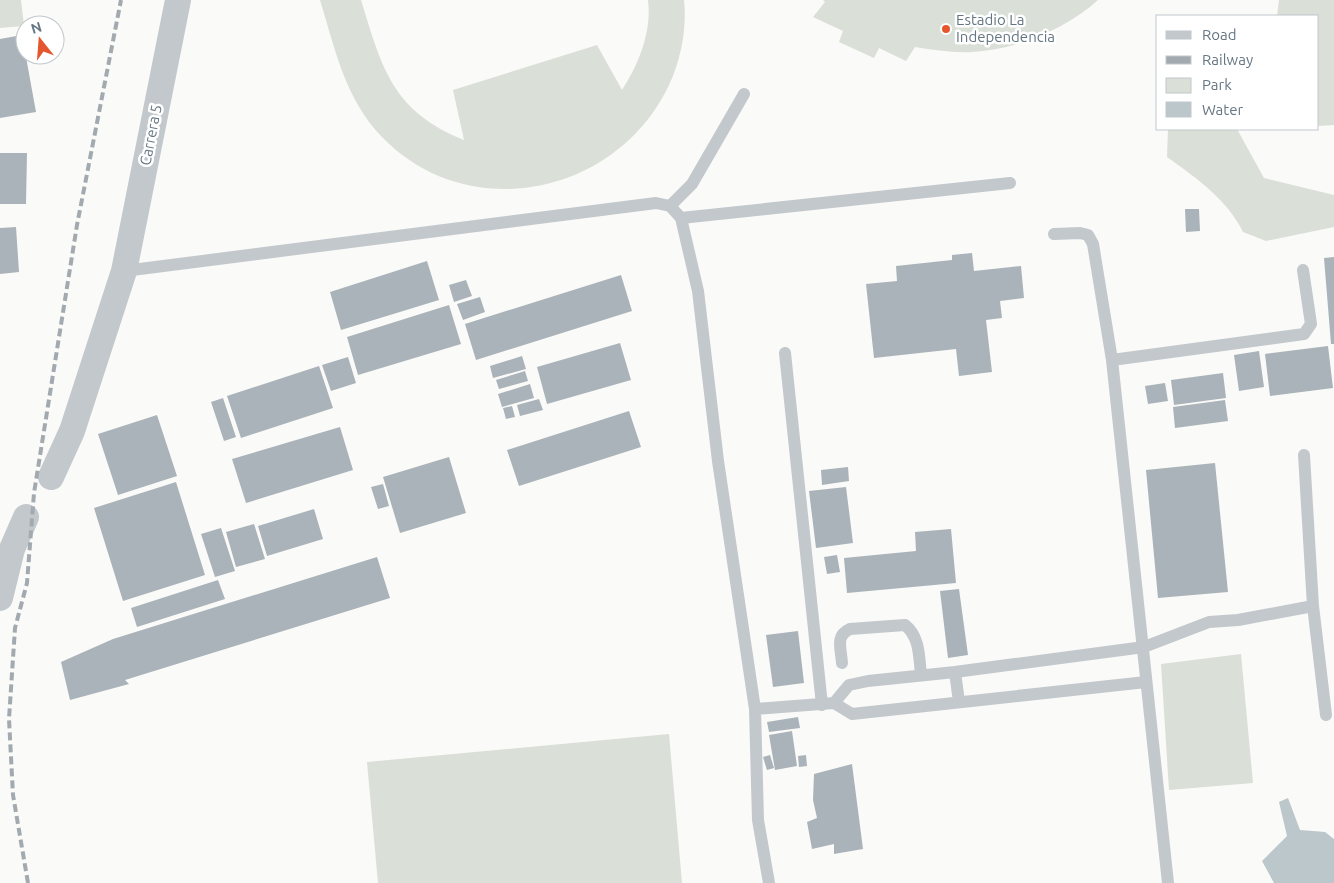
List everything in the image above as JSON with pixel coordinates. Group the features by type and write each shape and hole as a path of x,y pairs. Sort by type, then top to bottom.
{"street":[{"name":"Carrera 5","path":"51,477 72,431 124,271 178,0"},
{"path":"0,598 12,549 26,517"}],"lane":[{"path":"670,206 692,184 744,94"},
{"path":"681,218 1010,183"},
{"path":"124,271 656,203 670,206 681,218 698,291 718,461 755,709 758,820 768,883"},
{"path":"1054,234 1080,233 1088,235 1093,244 1112,360 1168,883"},
{"path":"1112,360 1304,334 1310,324 1303,270"},
{"path":"785,353 828,704"},
{"path":"1304,455 1313,606 1326,715"},
{"path":"828,704 849,685 868,681 954,672 1144,647 1209,622 1238,620 1313,606"},
{"path":"842,663 840,638 842,633 850,628 905,625 912,630 917,643 921,675"},
{"path":"954,672 958,702"},
{"path":"755,709 828,704 852,714 1146,682"}],"green space":[{"path":"0,0 21,0 23,15 15,15 15,27 0,28"},
{"path":"320,0 361,0 376,46 393,85 405,101 420,115 464,140 453,90 597,45 622,90 634,69 643,47 648,23 648,0 684,0 685,21 680,54 669,85 645,123 614,152 578,173 538,186 497,189 455,182 416,164 381,136 358,106 350,89 336,55"},
{"name":"Estadio La Independencia","path":"823,0 1098,0 1056,29 1023,42 1006,47 972,52 951,52 915,47 906,61 879,48 874,58 839,42 843,31 813,17 825,2"},
{"path":"1279,0 1334,0 1334,125 1319,126 1319,15 1277,15"},
{"path":"1168,130 1238,130 1264,178 1334,195 1334,227 1266,241 1243,232 1237,220 1220,199 1167,157"},
{"path":"1241,654 1253,783 1169,790 1161,664"},
{"path":"669,734 682,883 378,883 367,762"}],"water":[{"path":"1288,798 1300,830 1325,832 1334,839 1334,883 1274,883 1262,861 1287,836 1279,802"}],"building":[{"path":"15,36 15,65 27,65 36,112 0,118 0,39"},
{"path":"0,153 27,153 26,204 0,204"},
{"path":"1185,209 1199,209 1200,231 1186,232"},
{"path":"16,227 19,272 0,274 0,228"},
{"path":"972,253 974,271 1021,266 1024,298 1000,301 1002,318 986,320 992,372 959,376 956,349 874,358 866,284 897,281 896,266 952,260 952,255"},
{"path":"1334,257 1334,344 1331,344 1324,258"},
{"path":"427,261 439,300 341,330 330,292"},
{"path":"621,275 632,311 476,360 465,324"},
{"path":"466,280 472,296 454,302 449,285"},
{"path":"480,297 485,312 463,320 457,304"},
{"path":"449,305 461,344 358,375 347,337"},
{"path":"620,343 631,380 547,404 537,367"},
{"path":"1328,346 1333,388 1270,396 1265,354"},
{"path":"1259,351 1264,387 1239,391 1234,355"},
{"path":"522,356 526,369 493,378 490,366"},
{"path":"348,357 356,383 331,391 322,365"},
{"path":"319,366 333,408 241,438 227,396"},
{"path":"525,371 528,381 499,389 496,380"},
{"path":"1223,373 1226,398 1174,405 1171,380"},
{"path":"1165,383 1168,401 1148,404 1145,386"},
{"path":"530,384 534,398 502,407 498,394"},
{"path":"223,398 236,437 224,441 211,402"},
{"path":"539,399 543,410 520,416 517,405"},
{"path":"1225,400 1228,421 1175,428 1173,407"},
{"path":"512,406 515,417 506,419 503,408"},
{"path":"629,411 641,447 519,486 507,450"},
{"path":"157,415 177,476 118,495 98,434"},
{"path":"340,427 353,470 246,503 232,459"},
{"path":"449,457 466,513 400,533 383,477"},
{"path":"1215,463 1228,592 1158,598 1146,470"},
{"path":"848,467 849,481 822,485 821,470"},
{"path":"176,482 205,575 123,601 94,508"},
{"path":"383,484 389,506 378,509 371,487"},
{"path":"846,487 853,543 816,548 809,491"},
{"path":"314,509 323,539 267,556 258,526"},
{"path":"254,524 265,559 236,567 226,532"},
{"path":"221,528 235,571 215,577 201,534"},
{"path":"951,529 956,583 847,593 844,558 916,551 915,532"},
{"path":"837,555 840,572 827,574 824,557"},
{"path":"377,557 390,598 125,680 129,684 70,700 61,662 113,639"},
{"path":"218,580 225,599 137,627 131,608"},
{"path":"959,589 968,655 948,658 940,591"},
{"path":"798,631 804,683 773,687 766,635"},
{"path":"798,717 800,728 769,732 767,722"},
{"path":"792,731 797,766 775,770 769,735"},
{"path":"770,755 774,768 767,770 763,757"},
{"path":"806,755 807,766 799,767 798,756"},
{"path":"852,764 863,849 834,854 834,844 812,849 807,822 817,818 813,800 814,774"}],"railway":[{"path":"28,883 13,795 9,719 15,628 27,583 34,493 77,225 121,0"}],"place":[{"name":"Estadio La Independencia","path":"946,29"}]}
